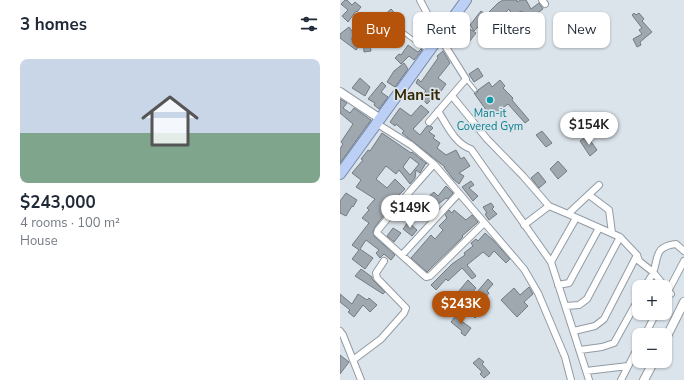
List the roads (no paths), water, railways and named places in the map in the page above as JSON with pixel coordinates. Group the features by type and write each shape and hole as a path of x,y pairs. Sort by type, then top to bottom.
{"highway":[{"path":"457,12 466,0"},
{"path":"340,174 432,48"}],"street":[{"path":"420,0 426,12"},
{"path":"429,122 466,79 447,48"},
{"path":"340,92 412,145 434,164 512,254 531,280 565,357 571,380"},
{"path":"452,96 487,140 523,176 549,206 620,237 637,255 639,261 653,272 658,280"},
{"path":"438,111 456,140 464,147 471,150 551,262 589,380"},
{"path":"434,164 378,230 378,233 426,277 430,276 484,223"},
{"path":"568,214 599,185"},
{"path":"402,255 459,193"},
{"path":"589,195 609,210 612,234"},
{"path":"524,225 549,206"},
{"path":"551,262 576,218"},
{"path":"558,285 569,283 599,228"},
{"path":"566,306 579,305 588,299 620,237"},
{"path":"649,280 653,272 658,253 667,245 676,244 684,251"},
{"path":"574,331 595,326 604,319 637,255"},
{"path":"353,360 381,339 404,313 406,308 404,304 377,278 376,273 384,261"},
{"path":"672,286 684,261"},
{"path":"671,328 684,302"},
{"path":"580,350 602,347 614,343 632,311"},
{"path":"340,332 343,335 361,380"},
{"path":"621,380 632,358"},
{"path":"586,371 628,366"},
{"path":"644,380 650,368"}],"lane":[{"path":"405,34 429,52"},
{"path":"466,79 475,90"}],"place":[{"name":"Man-it Covered Gym","path":"490,100"}],"district":[{"name":"Man-it","path":"417,95"}]}
